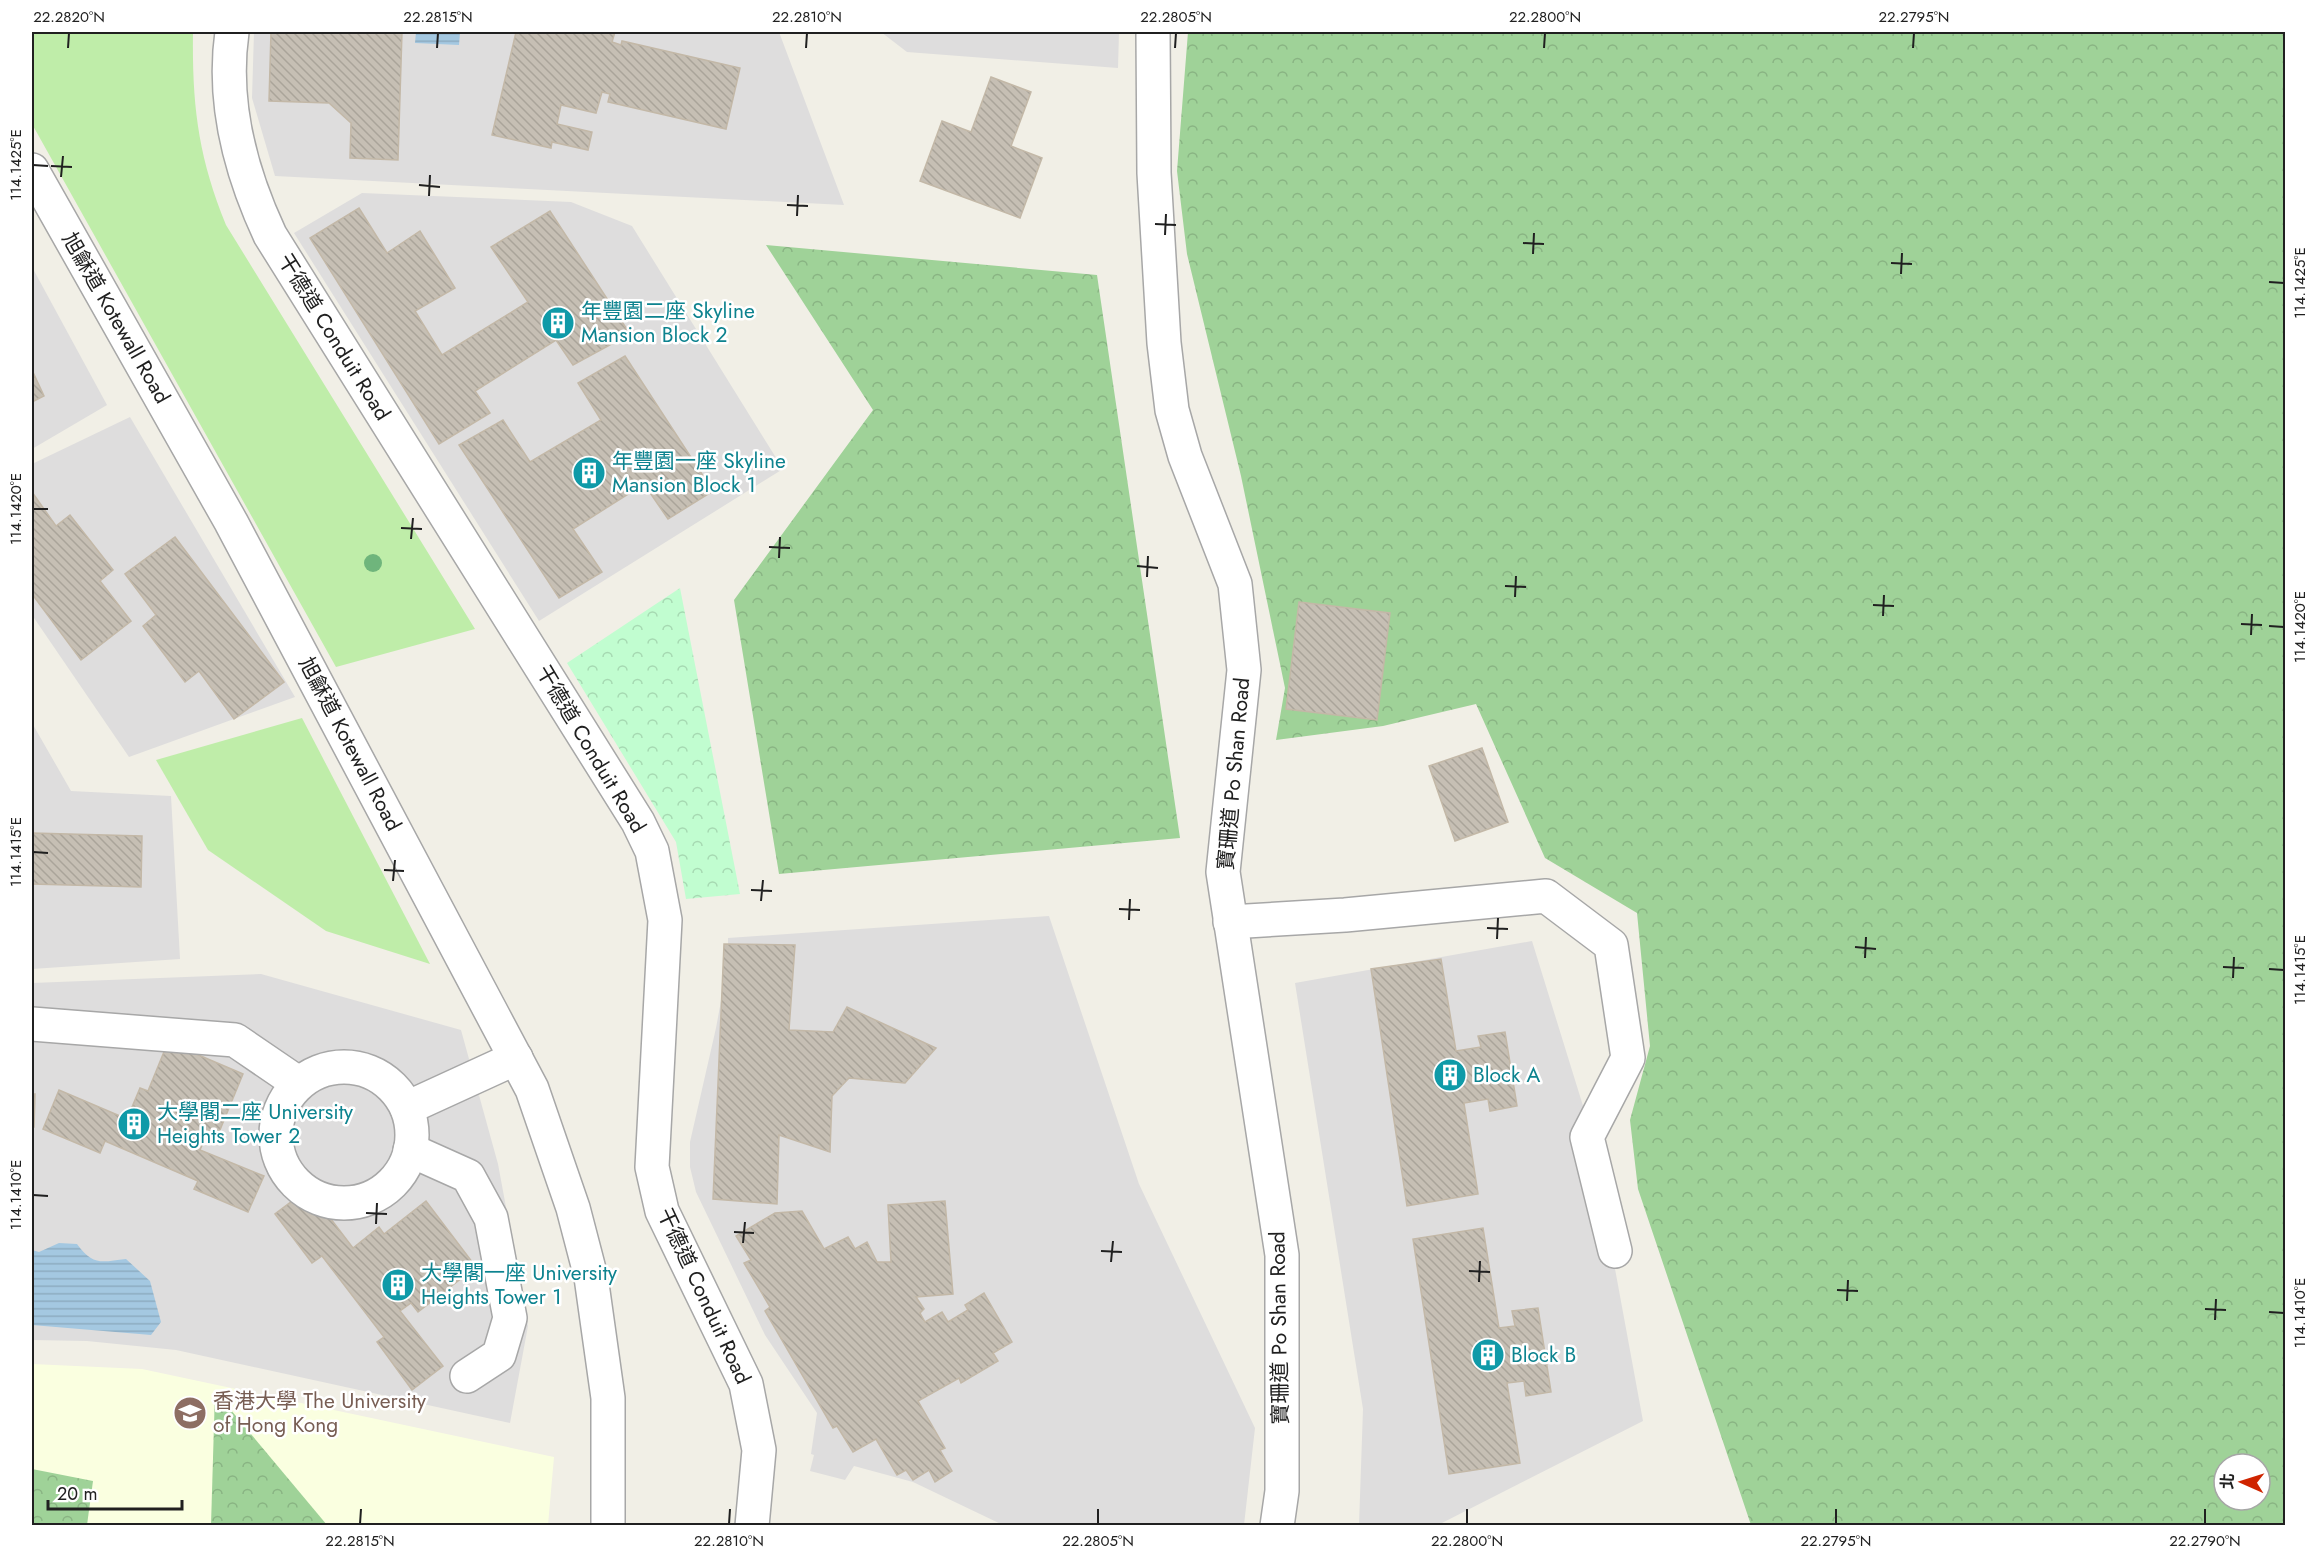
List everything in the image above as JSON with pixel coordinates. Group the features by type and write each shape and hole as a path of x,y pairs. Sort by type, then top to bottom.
{"street":[{"name":"干德道 Conduit Road","path":"232,32 230,93 237,145 252,197 270,235 638,822 652,851 665,920 652,1167 667,1221 746,1384 759,1450 752,1526"},
{"name":"寶珊道 Po Shan Road","path":"1153,32 1154,173 1170,399 1185,456 1235,584 1242,637 1244,669 1223,872 1282,1255 1282,1491 1277,1526"},
{"name":"旭龢道 Kotewall Road","path":"32,170 231,522 532,1089 553,1146 591,1277 608,1398 608,1526"},
{"path":"1230,922 1345,915 1546,896 1611,945 1628,1058 1587,1137 1615,1251"},
{"path":"32,1024 235,1040 298,1083"},
{"path":"407,1108 516,1058"},
{"path":"337,1066 359,1067 379,1075 395,1089 407,1108 412,1129 410,1150 403,1170 389,1187 371,1199 350,1204 329,1203 308,1195 286,1172 275,1141 276,1120 284,1100 298,1083 316,1071 337,1066"},
{"path":"410,1150 468,1176 491,1218 510,1318 499,1355 467,1376"}],"shaded area":[{"path":"254,32 779,32 844,205 275,176 252,98"},
{"path":"881,32 1119,32 1118,68 907,52"},
{"path":"362,193 571,202 632,226 783,469 539,621 294,233"},
{"path":"32,267 107,405 32,449"},
{"path":"130,417 295,697 129,757 32,615 32,464"},
{"path":"32,723 71,791 171,796 180,959 32,969"},
{"path":"1049,916 1139,1184 1255,1428 1244,1525 1003,1525 913,1482 854,1466 845,1480 810,1471 814,1455 811,1454 817,1413 765,1335 696,1192 690,1167 690,1142 716,1028 728,963 728,938"},
{"path":"1532,941 1588,1122 1643,1421 1438,1525 1359,1525 1363,1409 1295,983"},
{"path":"261,974 461,1030 498,1164 528,1326 510,1423 176,1350 87,1341 32,1340 32,983"},
{"name":"香港大學 The University of Hong Kong","path":"32,1364 142,1369 554,1457 548,1525 32,1526"}],"green space":[{"path":"32,32 193,32 194,83 199,130 209,176 226,225 475,629 336,667 32,124"},
{"path":"1188,32 2285,32 2285,1525 1751,1525 1638,1189 1630,1120 1650,1046 1637,913 1545,858 1476,704 1383,726 1276,740 1285,688 1241,476 1187,254 1177,171"},
{"path":"766,245 1097,275 1180,838 779,874 734,600 873,410"},
{"path":"680,588 740,894 686,899 676,842 567,663"},
{"path":"302,718 430,964 326,931 208,850 156,760"},
{"path":"215,1391 327,1525 211,1525"},
{"path":"32,1469 93,1481 87,1525 32,1525"}],"water":[{"path":"416,32 460,32 459,45 415,43"},
{"path":"59,1243 77,1244 88,1256 98,1261 126,1259 150,1281 161,1322 151,1335 32,1325 32,1250 39,1252"}],"building":[{"path":"271,32 402,32 398,160 350,158 351,123 329,103 269,101"},
{"path":"516,32 615,32 612,42 621,45 622,41 740,68 726,129 608,102 610,94 602,92 596,113 561,105 557,124 592,132 588,150 552,142 551,148 492,135"},
{"path":"991,77 1031,92 1011,146 1042,158 1020,218 920,181 942,121 971,132"},
{"name":"年豐園二座 Skyline Mansion Block 2","path":"359,208 387,253 420,231 455,288 415,311 442,355 528,302 491,247 550,211 630,334 573,365 556,340 475,391 490,413 439,444 310,238"},
{"name":"年豐園一座 Skyline Mansion Block 1","path":"625,356 713,491 668,519 644,484 573,529 602,572 559,598 459,445 503,420 530,462 601,420 578,383"},
{"path":"32,370 44,396 32,402"},
{"path":"32,492 56,526 70,515 113,570 100,581 131,621 81,660 32,594"},
{"path":"175,537 284,682 234,719 199,671 185,682 143,626 156,615 125,574"},
{"path":"1299,602 1390,613 1377,720 1286,709"},
{"path":"1482,748 1508,822 1455,841 1429,766"},
{"path":"32,833 142,836 141,887 32,884"},
{"path":"724,944 795,945 789,1030 833,1032 847,1007 936,1048 905,1083 849,1078 832,1096 830,1152 779,1135 777,1204 713,1199"},
{"name":"Block A","path":"1441,959 1456,1051 1481,1047 1478,1036 1505,1032 1517,1106 1490,1111 1488,1099 1464,1103 1478,1194 1407,1206 1371,969"},
{"name":"大學閣二座 University Heights Tower 2","path":"168,1042 243,1074 215,1142 205,1138 200,1150 264,1176 248,1212 194,1189 198,1181 105,1141 100,1153 43,1129 59,1090 127,1119 140,1088 148,1091"},
{"path":"32,1094 35,1094 34,1127 32,1127"},
{"name":"大學閣一座 University Heights Tower 1","path":"308,1189 353,1248 379,1227 384,1234 426,1201 476,1267 418,1312 411,1303 400,1311 443,1366 412,1390 377,1342 384,1337 322,1256 312,1263 275,1214"},
{"path":"945,1201 953,1294 916,1297 924,1309 920,1313 925,1322 942,1312 948,1322 968,1310 965,1305 984,1293 1012,1342 993,1353 998,1361 961,1383 959,1378 918,1401 945,1448 940,1450 952,1471 935,1482 929,1470 913,1480 906,1470 897,1475 876,1439 853,1452 837,1426 833,1428 765,1311 770,1307 744,1263 751,1260 736,1236 775,1213 802,1211 824,1249 848,1237 855,1249 867,1242 877,1262 891,1262 888,1205"},
{"name":"Block B","path":"1483,1228 1499,1328 1515,1326 1512,1311 1538,1308 1551,1392 1526,1396 1524,1381 1507,1383 1520,1463 1449,1474 1413,1239"}],"place":[{"name":"年豐園二座 Skyline Mansion Block 2","path":"558,323"},
{"name":"年豐園一座 Skyline Mansion Block 1","path":"589,473"},
{"name":"Block A","path":"1450,1075"},
{"name":"大學閣二座 University Heights Tower 2","path":"134,1124"},
{"name":"大學閣一座 University Heights Tower 1","path":"398,1285"},
{"name":"Block B","path":"1488,1355"},
{"name":"香港大學 The University of Hong Kong","path":"190,1413"}]}
